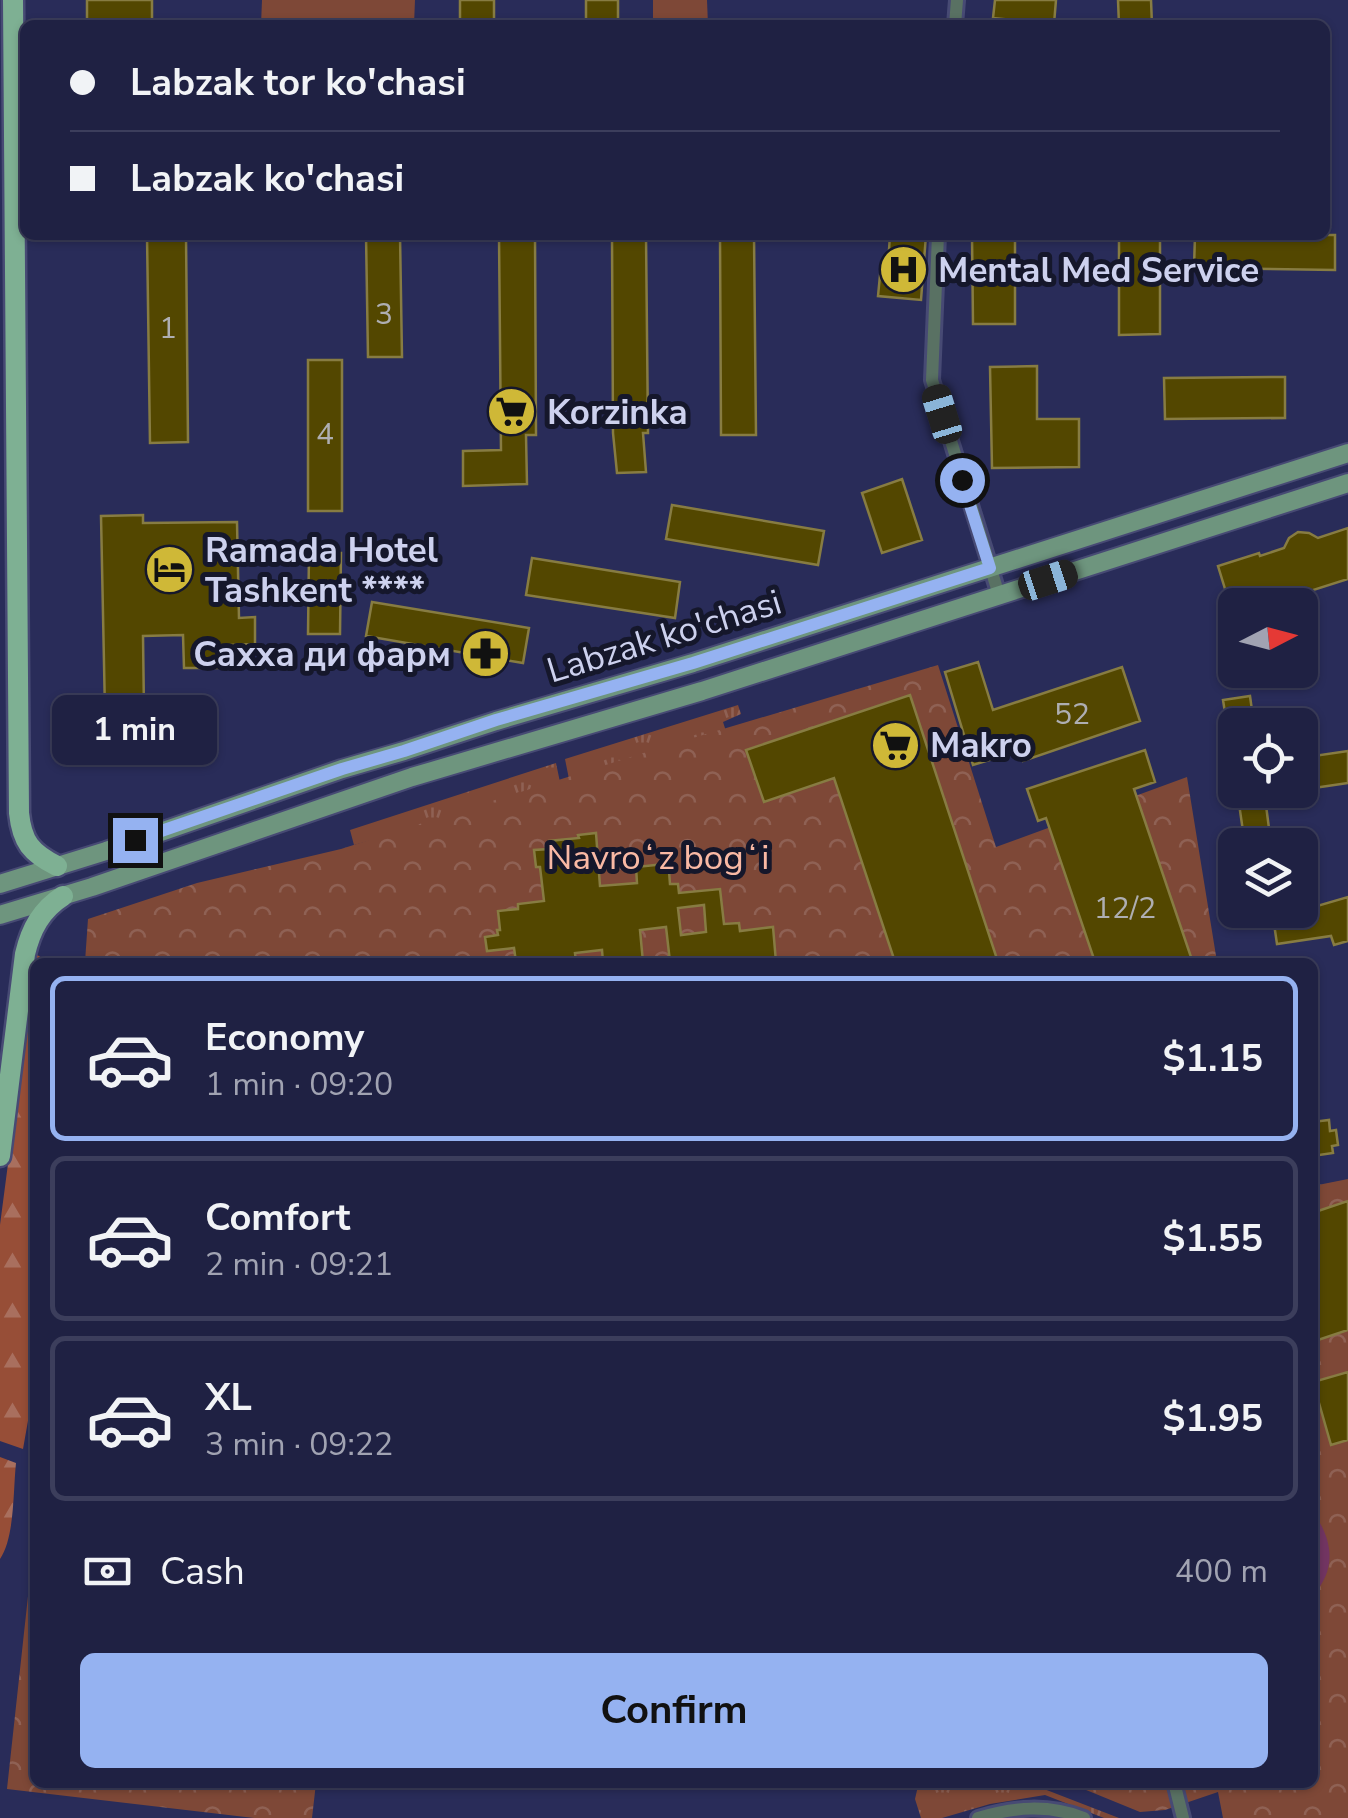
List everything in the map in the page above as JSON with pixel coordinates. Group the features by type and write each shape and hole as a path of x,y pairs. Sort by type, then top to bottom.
{"main road":[{"path":"0,36 12,0"},
{"path":"12,0 19,813 27,844 57,866"},
{"name":"Labzak ko'chasi","path":"0,884 342,769 693,663 1348,453"},
{"name":"Labzak ko'chasi","path":"0,915 412,777 702,692 1348,482"},
{"path":"693,663 702,692"},
{"path":"404,751 412,777"},
{"path":"0,1156 25,954 42,914 63,896"}],"street":[{"path":"938,240 932,380 998,596"},
{"path":"1175,1788 1182,1818"},
{"path":"978,1818 1034,1808 1062,1810 1084,1818"}],"green space":[{"path":"262,0 415,0 414,20 261,20"},
{"path":"653,0 707,0 708,20 653,20"},
{"name":"Navroʻz bogʻi","path":"938,665 996,847 1187,777 1216,958 85,958 88,919 197,883 341,849"},
{"path":"738,705 741,714 723,722 749,802 570,784 565,759"},
{"path":"556,763 561,787 354,845 350,830"},
{"path":"30,996 30,1409 23,1449 0,1441 0,1225"},
{"path":"1348,1179 1348,1818 1223,1818 1218,1792 1165,1810 1140,1812 1081,1788 1318,1788 1318,1185"},
{"path":"0,1457 16,1463 11,1526 0,1559"},
{"path":"30,1578 30,1788 315,1788 312,1818 254,1818 7,1789"},
{"path":"918,1788 1034,1788 1119,1818 1104,1818 1045,1795 990,1804 942,1818 921,1818 915,1799"}],"shaded area":[{"path":"1318,1521 1330,1554 1318,1589"}],"building":[{"path":"87,0 152,0 152,20 87,20"},
{"path":"460,0 494,0 494,20 460,20"},
{"path":"586,0 618,0 618,20 586,20"},
{"path":"995,0 1056,0 1054,20 993,18"},
{"path":"1118,0 1151,0 1152,20 1119,20"},
{"path":"1330,235 1335,235 1335,270 1194,268 1195,240 1330,240"},
{"path":"147,240 186,240 188,442 150,443"},
{"path":"366,240 400,240 402,357 368,357"},
{"path":"499,240 535,240 536,435 526,435 527,484 463,486 463,451 501,450"},
{"path":"612,240 646,240 648,433 643,433 646,472 617,473 613,433"},
{"path":"720,240 754,240 756,435 721,435"},
{"path":"890,240 926,240 921,300 878,296 881,265 888,265"},
{"path":"972,240 1015,240 1015,324 973,324"},
{"path":"1119,240 1160,240 1160,334 1119,335"},
{"path":"308,360 342,360 342,511 308,511"},
{"path":"1037,366 1037,419 1079,419 1079,467 992,468 990,367"},
{"path":"1285,377 1285,418 1165,419 1164,378"},
{"path":"902,479 922,540 882,553 862,493"},
{"path":"672,505 824,531 818,565 666,539"},
{"name":"Ramada Hotel Tashkent ****","path":"143,515 143,523 237,522 239,618 255,617 255,644 230,645 230,668 184,668 183,635 143,636 144,712 105,712 101,516"},
{"path":"1348,528 1348,579 1318,589 1225,588 1218,566 1284,548 1298,532 1318,538"},
{"path":"309,552 341,553 340,634 308,634"},
{"path":"532,558 680,582 675,618 526,595"},
{"path":"372,602 529,628 523,663 366,636"},
{"path":"978,662 993,710 1122,667 1140,721 1023,761 1019,751 973,765 945,672"},
{"path":"910,695 997,958 894,958 834,778 764,802 746,750"},
{"path":"1250,696 1252,708 1224,708 1223,700"},
{"path":"1145,750 1155,782 1134,789 1191,957 1094,958 1046,818 1038,821 1027,789"},
{"path":"1348,751 1348,783 1318,787 1318,755"},
{"path":"1240,808 1266,808 1269,828 1243,828"},
{"path":"596,833 600,886 637,883 636,867 665,864 670,884 678,884 679,893 720,889 724,924 739,923 740,931 773,927 776,958 670,958 666,927 640,930 643,958 603,958 602,950 575,953 576,958 515,958 514,948 487,951 485,937 498,935 500,930 498,911 544,901 534,850 549,849 549,841 579,838 578,835","holes":["704,905 706,932 681,935 678,908"]},
{"path":"1348,897 1348,941 1334,945 1331,936 1277,944 1275,928 1318,928 1318,906"},
{"path":"1329,1120 1330,1131 1336,1130 1338,1145 1332,1146 1333,1153 1318,1155 1318,1121"},
{"path":"1348,1201 1348,1330 1318,1340 1318,1270 1318,1211"},
{"path":"1348,1372 1348,1440 1331,1445 1318,1400 1318,1381"}],"place":[{"name":"Mental Med Service","path":"903,270"},
{"name":"Korzinka","path":"512,412"},
{"name":"Ramada Hotel Tashkent ****","path":"170,570"},
{"name":"Сахха ди фарм","path":"486,654"},
{"name":"Makro","path":"895,745"}],"route":[{"path":"135,840 496,720 693,663 990,568 962,480"}]}
